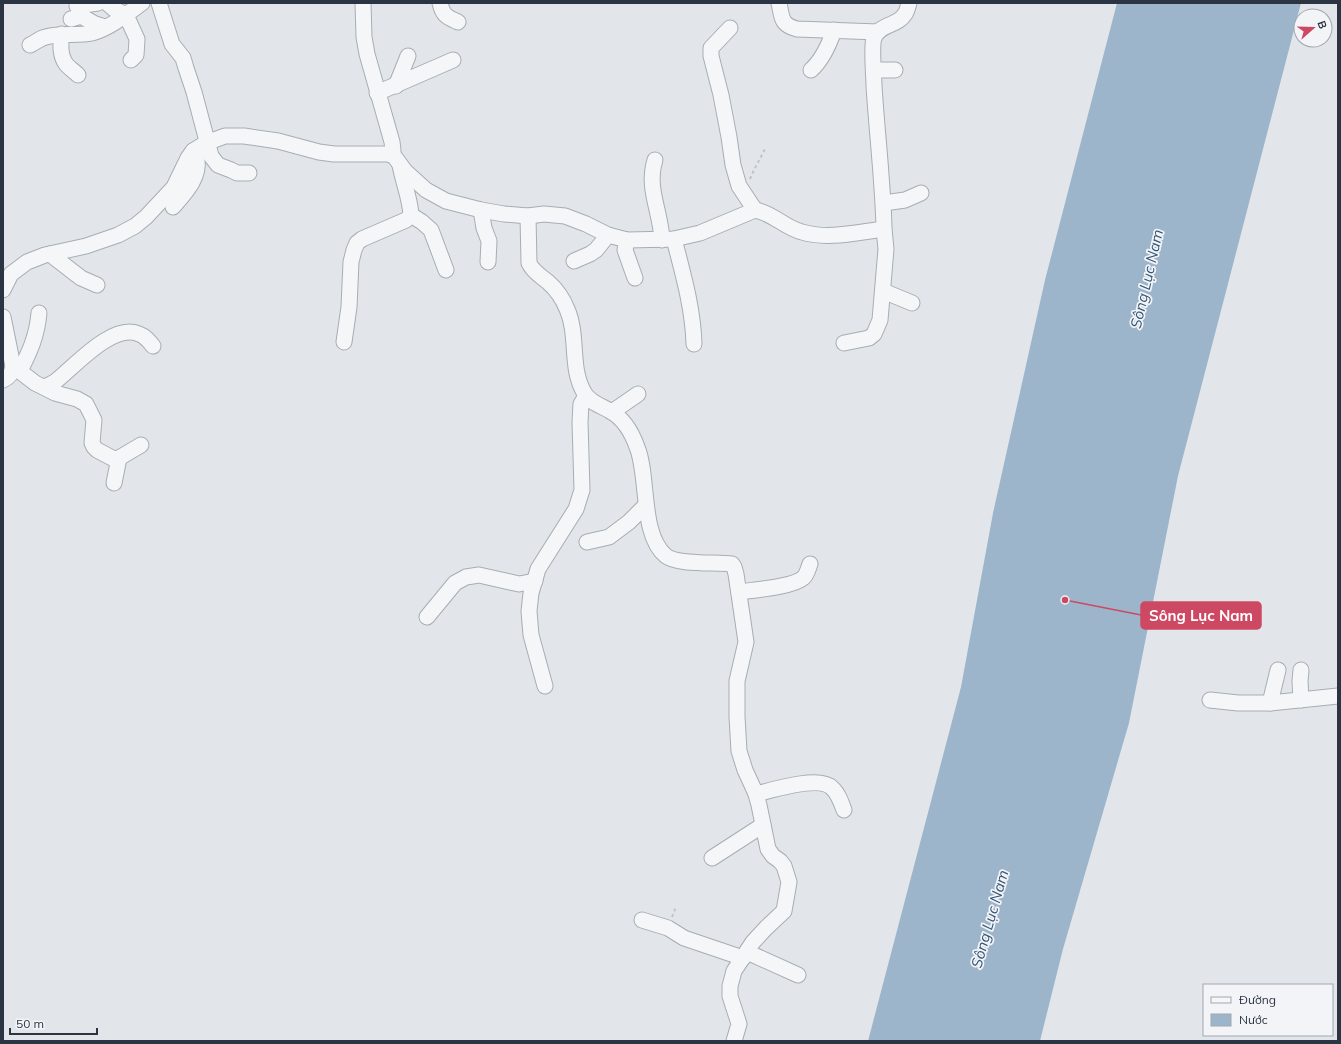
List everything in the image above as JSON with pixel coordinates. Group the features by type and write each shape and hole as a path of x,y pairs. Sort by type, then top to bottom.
{"street":[{"path":"98,3 90,3 74,13 104,28"},
{"path":"107,3 114,9 126,15 138,39 136,55 131,60"},
{"path":"30,45 44,37 62,34 81,35 94,32 126,15 142,3"},
{"path":"159,3 172,44 183,58 194,92 206,143 211,156 218,164 237,173 249,173"},
{"path":"344,342 349,307 352,262 357,243 362,239 406,220 411,215 411,207 393,150 367,54 364,37 363,3"},
{"path":"440,3 442,12 447,17 458,22"},
{"path":"779,3 783,20 789,27 797,29 878,32"},
{"path":"844,343 869,338 874,334 880,320 886,249 884,203 877,135 874,38 878,32 902,19 906,14 909,3"},
{"path":"730,28 711,48 711,52 729,137 733,166 739,186 755,210"},
{"path":"811,70 817,64 830,42 834,30"},
{"path":"62,34 60,42 65,63 78,75"},
{"path":"396,86 408,56"},
{"path":"377,93 453,60"},
{"path":"874,70 895,70"},
{"path":"3,290 11,274 27,262 50,254 86,246 118,235 146,218 174,187 193,151 206,143 225,136 244,136 278,140 318,152 334,154 386,153 396,160 426,190 446,201 481,210 528,216 544,214 565,216 608,234 627,240 668,240 700,233 755,210 775,217 792,229 802,233 825,236 884,229"},
{"path":"173,207 188,190 197,172 198,159 193,151"},
{"path":"655,160 652,168 651,183 668,240 688,296 694,344"},
{"path":"884,203 905,200 921,193"},
{"path":"481,210 484,228 489,241 488,262"},
{"path":"411,215 431,230 446,270"},
{"path":"528,216 529,263 532,269 549,283 557,292 567,307 571,319 576,367 586,396 620,418 638,447 644,475 646,505 652,533 658,546 666,556 675,561 732,564 736,574 746,642 737,681 739,752 756,794 768,849 784,866 789,882 784,911 766,928 734,971 730,986 730,996 740,1024 734,1041"},
{"path":"574,261 596,250 608,234"},
{"path":"627,240 625,250 635,278"},
{"path":"50,254 81,278 97,285"},
{"path":"883,290 912,303"},
{"path":"3,380 12,373 31,349 38,328 39,313"},
{"path":"3,317 16,368 35,382 55,393 82,401 86,404 94,420 92,443 94,447 110,458 114,459 119,458 141,445"},
{"path":"44,387 55,382 81,359 114,335 124,332 138,333 153,346"},
{"path":"612,412 638,394"},
{"path":"545,686 531,636 529,611 531,593 538,569 576,509 580,500 582,490 580,422 581,404 586,396"},
{"path":"114,483 119,458"},
{"path":"587,542 609,537 624,526 646,505"},
{"path":"739,592 786,585 802,580 810,564"},
{"path":"427,618 455,583 466,577 479,575 519,584 535,581"},
{"path":"1270,703 1278,670"},
{"path":"1301,670 1301,700"},
{"path":"1210,700 1238,703 1270,703 1338,696"},
{"path":"756,794 798,784 825,783 832,787 838,794 844,810"},
{"path":"712,858 763,825"},
{"path":"642,920 668,928 684,938 745,955 798,975"}],"path":[{"path":"742,191 749,183 765,149"}],"water":[{"name":"Sông Lục Nam","path":"1117,3 1301,3 1300,8 1293,8 1293,34 1178,476 1129,723 1063,949 1040,1041 868,1041 961,687 993,513 1045,280"}],"place":[{"name":"Sông Lục Nam","path":"1065,600"}]}
